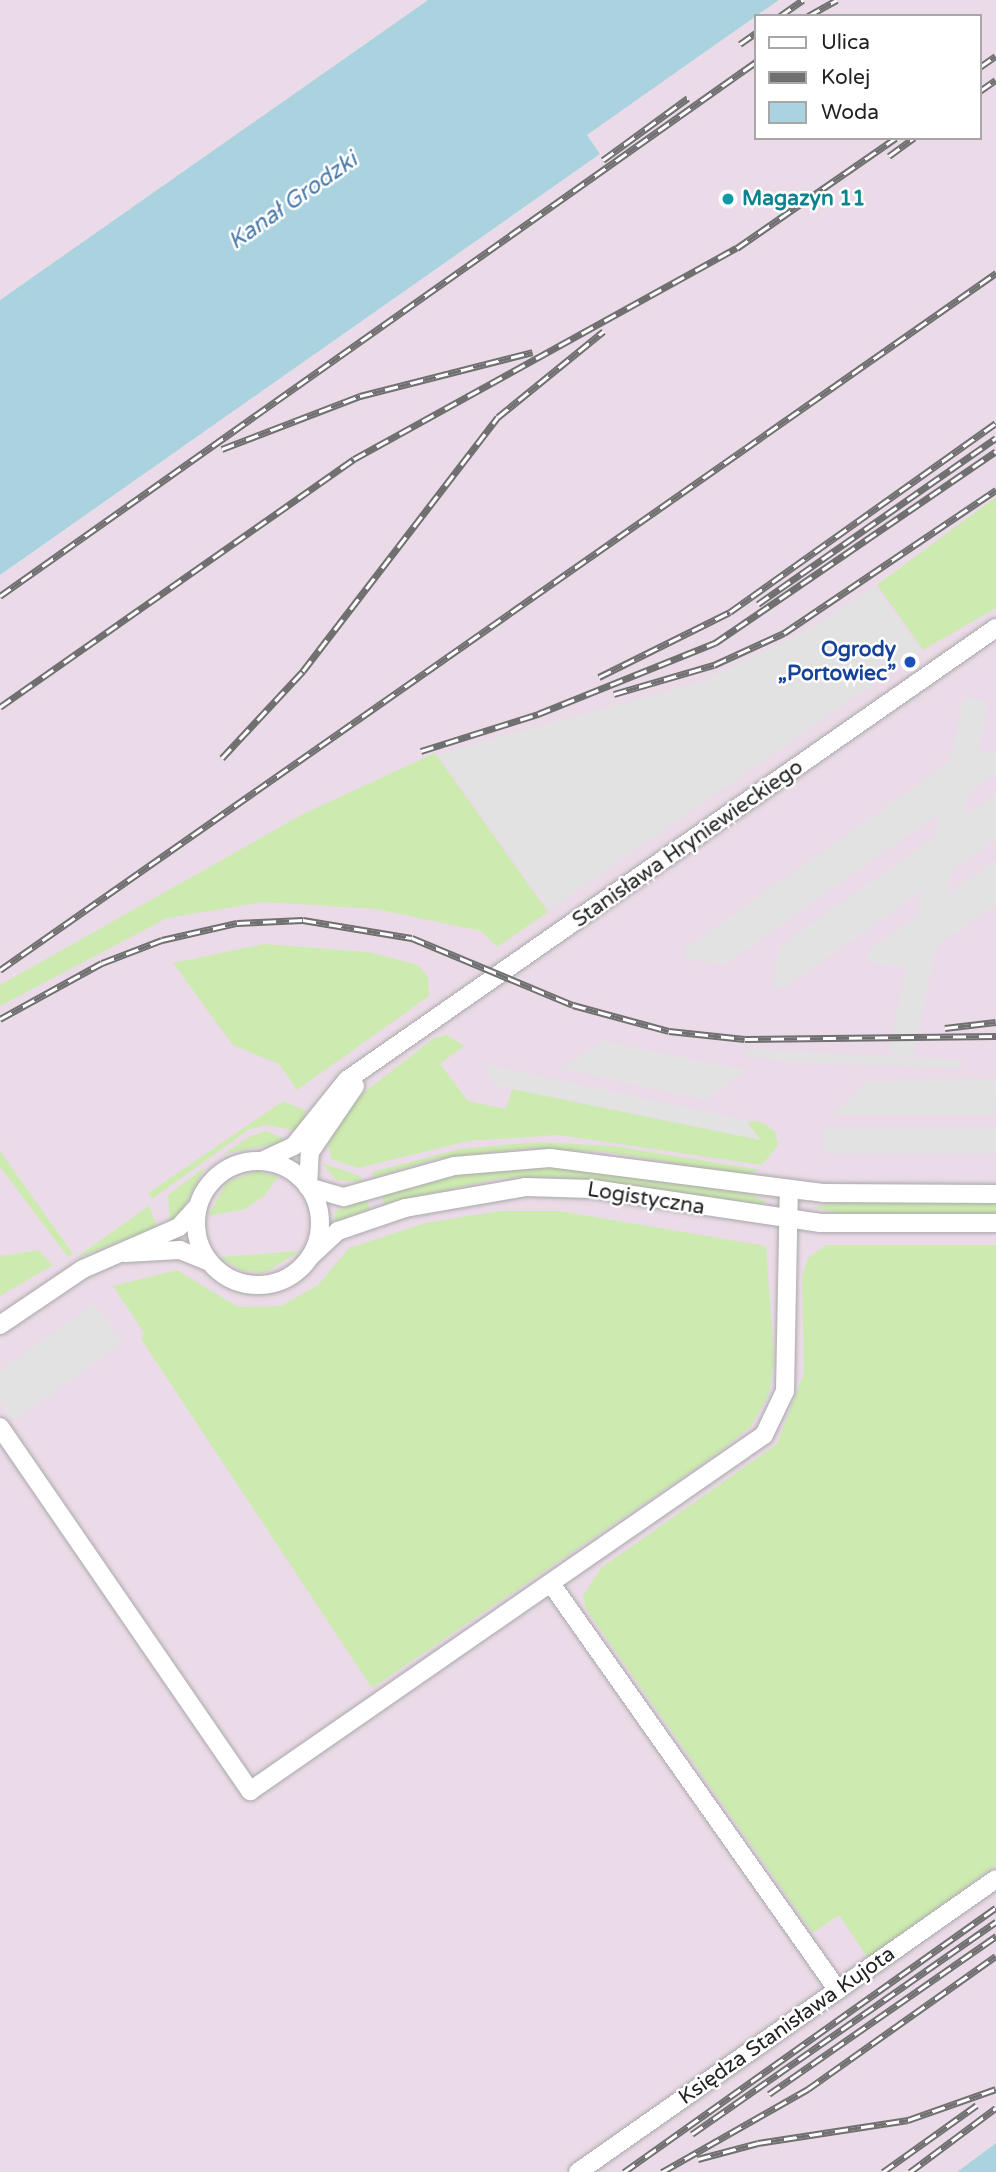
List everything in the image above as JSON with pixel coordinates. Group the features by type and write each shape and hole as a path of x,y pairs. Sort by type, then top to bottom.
{"street":[{"name":"Stanisława Hryniewieckiego","path":"262,1161 294,1146 338,1087 996,628"},
{"name":"Stanisława Hryniewieckiego","path":"308,1187 306,1165 316,1140 380,1060"},
{"name":"Logistyczna","path":"308,1187 344,1197 454,1166 550,1158 789,1190 996,1194"},
{"path":"0,1325 105,1259 179,1227 197,1207 221,1172 262,1161 290,1170 308,1187 320,1221 311,1256 289,1277 260,1285 236,1281 211,1264 176,1249 105,1259"},
{"name":"Logistyczna","path":"311,1256 332,1235 392,1212 512,1188 593,1189 789,1220 996,1223"},
{"path":"0,1427 250,1791 754,1445 773,1423 787,1371 789,1190"},
{"path":"197,1207 197,1237 211,1264"},
{"path":"552,1586 838,1990"},
{"name":"Księdza Stanisława Kujota","path":"578,2172 996,1879"}],"shaded area":[{"path":"0,0 428,0 0,300"},
{"path":"779,0 996,0 996,2143 957,2172 0,2172 0,575 600,154 587,135 754,17 754,140 982,140 982,14 760,14"},
{"path":"874,587 921,651 549,910 439,754 702,682 811,628"},
{"path":"964,697 988,702 913,1057 889,1052"},
{"path":"967,750 996,754 996,773 724,965 683,957 686,948"},
{"path":"996,794 996,839 785,987 773,987 779,947"},
{"path":"996,861 996,904 905,968 866,961 870,949"},
{"path":"604,1041 746,1070 706,1100 561,1068"},
{"path":"748,1049 960,1060 961,1068 790,1062 747,1056"},
{"path":"483,1064 745,1120 761,1140 496,1085"},
{"path":"996,1079 994,1115 832,1115 869,1081"},
{"path":"824,1128 996,1128 996,1153 824,1153"},
{"path":"94,1303 122,1343 13,1421 0,1401 0,1371"}],"green space":[{"path":"996,497 996,608 923,650 877,585"},
{"path":"435,753 548,912 497,947 481,931 376,909 263,902 167,918 0,1006 0,985 305,813"},
{"path":"264,944 368,952 418,965 428,977 429,996 297,1090 279,1064 233,1045 173,963"},
{"path":"447,1035 464,1046 440,1064 468,1101 506,1109 512,1089 760,1140 747,1122 759,1121 775,1131 778,1145 762,1165 559,1135 468,1141 358,1168 331,1159 327,1139 358,1097 434,1038"},
{"path":"283,1101 306,1111 299,1131 266,1125 248,1130 152,1199 148,1193"},
{"path":"266,1131 289,1141 223,1154 251,1136"},
{"path":"535,1142 613,1146 761,1170 742,1175 607,1152 529,1148 436,1159 374,1177 372,1172 460,1149"},
{"path":"0,1151 73,1254 68,1257 0,1167"},
{"path":"322,1163 360,1176 362,1182 336,1180"},
{"path":"205,1167 181,1212 170,1222 168,1195"},
{"path":"566,1167 749,1194 767,1202 750,1206 561,1177 501,1178 384,1204 381,1195 471,1172"},
{"path":"257,1171 278,1177 264,1196 245,1209 208,1216 227,1182"},
{"path":"367,1200 370,1209 334,1222 335,1211"},
{"path":"838,1202 996,1203 996,1214 841,1214 813,1207"},
{"path":"149,1206 157,1227 74,1259"},
{"path":"500,1211 560,1211 766,1246 774,1360 769,1394 751,1426 718,1453 372,1688 141,1339 144,1333 113,1286 177,1270 238,1307 281,1306 318,1285 349,1248 425,1223"},
{"path":"826,1245 996,1245 996,1865 868,1958 839,1915 813,1933 586,1609 583,1596 601,1568 777,1444 804,1373 802,1277 808,1258"},
{"path":"38,1250 53,1265 0,1296 0,1256"},
{"path":"300,1251 264,1273 243,1271 220,1257"}],"water":[{"name":"Kanał Grodzki","path":"428,0 779,0 759,14 754,14 754,18 587,135 600,154 0,575 0,300"},
{"path":"996,2143 996,2172 957,2172"}],"railway":[{"path":"783,14 803,0"},
{"path":"812,14 837,0"},
{"path":"740,44 754,34"},
{"path":"982,66 996,56"},
{"path":"0,596 754,63"},
{"path":"982,90 996,80"},
{"path":"603,160 688,98"},
{"path":"0,707 354,459 737,248 893,140"},
{"path":"889,156 911,140"},
{"path":"0,970 996,273"},
{"path":"222,758 303,671 498,417 604,331"},
{"path":"222,449 360,396 532,352"},
{"path":"599,677 730,612 996,423"},
{"path":"758,604 996,438"},
{"path":"421,751 538,714 715,643 996,451"},
{"path":"614,694 714,665 784,633 996,490"},
{"path":"0,1019 102,963 162,940 237,923 303,920 412,938 573,1005 669,1031 745,1039 996,1036"},
{"path":"945,1028 996,1022"},
{"path":"624,2172 996,1908"},
{"path":"692,2134 996,1922"},
{"path":"769,2094 996,1936"},
{"path":"662,2172 808,2089 996,1956"},
{"path":"698,2159 758,2143 908,2120 996,2089"},
{"path":"883,2172 977,2105"},
{"path":"910,2172 996,2108"}],"place":[{"name":"Magazyn 11","path":"728,199"},
{"name":"Ogrody „Portowiec”","path":"910,662"}]}
